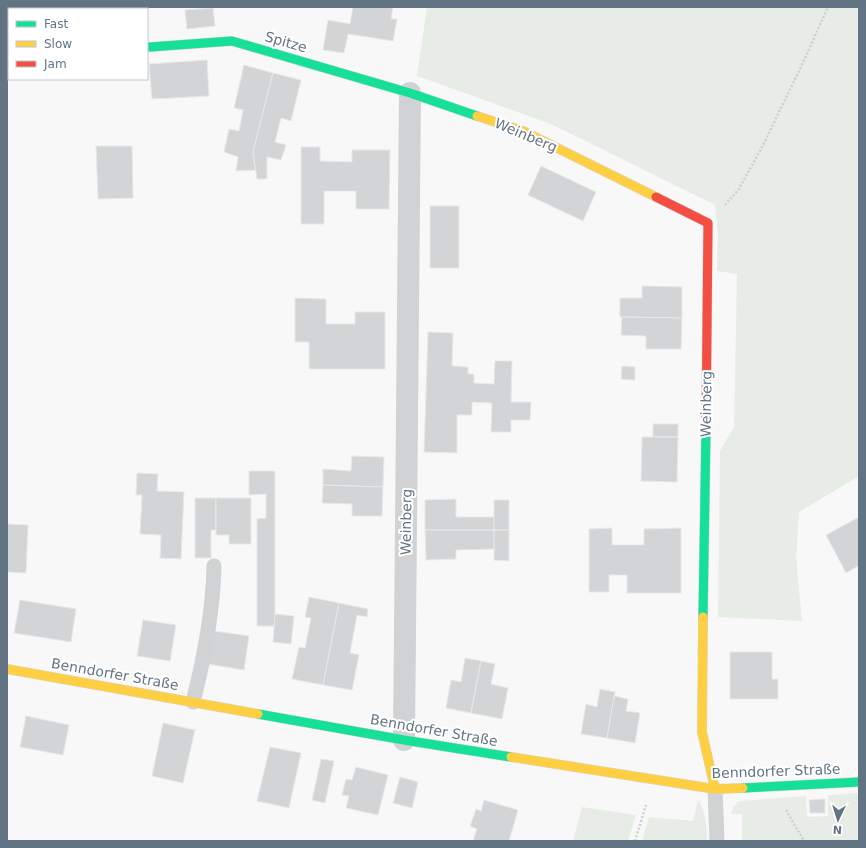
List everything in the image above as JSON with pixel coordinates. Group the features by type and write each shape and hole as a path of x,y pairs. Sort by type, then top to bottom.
{"street":[{"name":"Spitze","path":"150,47 232,41 410,93"},
{"name":"Weinberg","path":"404,740 410,93 523,131 708,223 702,732 715,789"},
{"name":"Benndorfer Straße","path":"7,669 404,740 715,789 859,782"}],"lane":[{"path":"193,702 200,676 213,589 214,566"},
{"path":"715,789 717,841"}],"path":[{"path":"708,223 739,189 762,147 801,68 828,7"},
{"path":"635,841 654,780"},
{"path":"784,806 788,816 804,841"}],"shaded area":[{"path":"7,7 85,7 8,8 7,41"},
{"path":"427,7 859,7 859,476 799,512 796,558 802,621 718,617 720,451 734,427 737,274 717,271 718,234 715,205 551,124 417,76"},
{"path":"859,793 859,841 742,841 742,814 731,814 734,806 739,801 806,796 807,817 828,816 828,795"},
{"path":"698,800 706,820 707,841 642,841 649,817 693,821"},
{"path":"582,807 636,815 628,841 573,841"}],"building":[{"path":"353,7 393,7 391,19 397,19 393,41 348,34 344,53 323,50 328,20 350,24"},
{"path":"213,8 215,26 187,29 185,10"},
{"path":"207,60 209,96 152,99 149,64"},
{"path":"244,65 273,73 253,152 256,170 236,171 238,157 224,152 229,129 239,131 243,110 234,108"},
{"path":"273,73 301,80 291,121 281,118 275,142 286,145 281,160 267,157 267,179 257,179 253,152"},
{"path":"96,146 132,146 133,198 98,199"},
{"path":"301,147 320,147 320,161 352,162 352,150 390,150 389,209 356,209 356,191 324,191 324,224 301,224"},
{"path":"541,166 596,192 583,221 528,195"},
{"path":"430,206 459,206 459,268 430,268"},
{"path":"642,286 682,287 682,318 620,317 620,298 642,298"},
{"path":"295,298 326,299 326,324 355,324 355,312 385,312 385,369 309,369 309,342 295,342"},
{"path":"622,317 682,318 681,349 646,349 646,336 621,335"},
{"path":"428,332 453,333 452,366 468,367 468,374 474,374 474,383 494,384 495,361 512,361 511,402 531,402 530,420 511,420 511,432 491,432 492,403 472,402 472,415 457,415 457,453 424,452"},
{"path":"622,366 635,367 635,380 621,379"},
{"path":"653,424 678,424 678,437 653,437"},
{"path":"642,437 678,437 677,482 641,481"},
{"path":"352,456 384,457 383,487 323,485 323,469 351,471"},
{"path":"249,471 275,471 274,626 257,626 257,519 266,518 266,494 249,495"},
{"path":"137,473 158,474 157,491 184,492 181,559 160,558 161,535 140,534 142,495 136,495"},
{"path":"323,485 383,487 382,516 352,516 352,504 322,503"},
{"path":"195,498 216,498 216,530 211,530 211,558 195,558"},
{"path":"216,498 251,498 251,544 229,544 229,535 216,535"},
{"path":"456,499 456,517 494,517 494,530 425,530 425,500"},
{"path":"494,500 509,500 509,530 494,530"},
{"path":"859,517 859,567 858,566 846,573 826,535"},
{"path":"7,524 28,525 26,573 7,572"},
{"path":"612,528 612,545 644,545 644,529 681,528 681,593 627,593 627,575 609,575 609,592 589,592 589,529"},
{"path":"425,530 494,530 494,549 456,550 456,559 426,560"},
{"path":"494,530 509,530 509,561 494,560"},
{"path":"309,597 339,603 323,685 292,679 299,647 305,648 311,618 305,617"},
{"path":"20,600 76,609 71,642 14,633"},
{"path":"339,603 368,609 367,617 357,615 350,653 359,655 352,690 323,685"},
{"path":"275,614 294,616 291,644 273,642"},
{"path":"143,620 176,625 170,661 137,656"},
{"path":"214,631 249,636 244,670 208,664"},
{"path":"730,652 772,652 772,679 778,679 778,699 730,699"},
{"path":"465,658 481,661 471,713 446,708 451,680 461,682"},
{"path":"481,661 495,664 491,684 508,688 502,719 471,713"},
{"path":"600,689 615,692 607,738 581,734 586,704 597,707"},
{"path":"614,696 628,699 626,711 640,713 635,743 607,738"},
{"path":"26,716 69,725 63,755 20,747"},
{"path":"163,723 195,730 183,783 152,776"},
{"path":"270,747 301,753 289,808 257,801"},
{"path":"321,759 334,761 325,803 312,800"},
{"path":"356,767 388,775 378,815 346,808 349,796 342,795 346,779 352,780"},
{"path":"400,777 418,782 412,808 393,803"},
{"path":"825,799 825,813 810,813 809,800"},
{"path":"484,800 518,810 509,841 473,841 477,829 470,826 476,809 481,811"}],"traffic: fast":[{"path":"150,47 232,41 410,93 477,116"},
{"path":"703,617 706,429"},
{"path":"258,714 511,757"},
{"path":"743,788 859,782"}],"traffic: slow":[{"path":"477,116 523,131 656,197"},
{"path":"703,617 702,732 715,789"},
{"path":"7,669 258,714"},
{"path":"511,757 715,789 743,788"}],"traffic: jam":[{"path":"656,197 708,223 706,429"}]}
